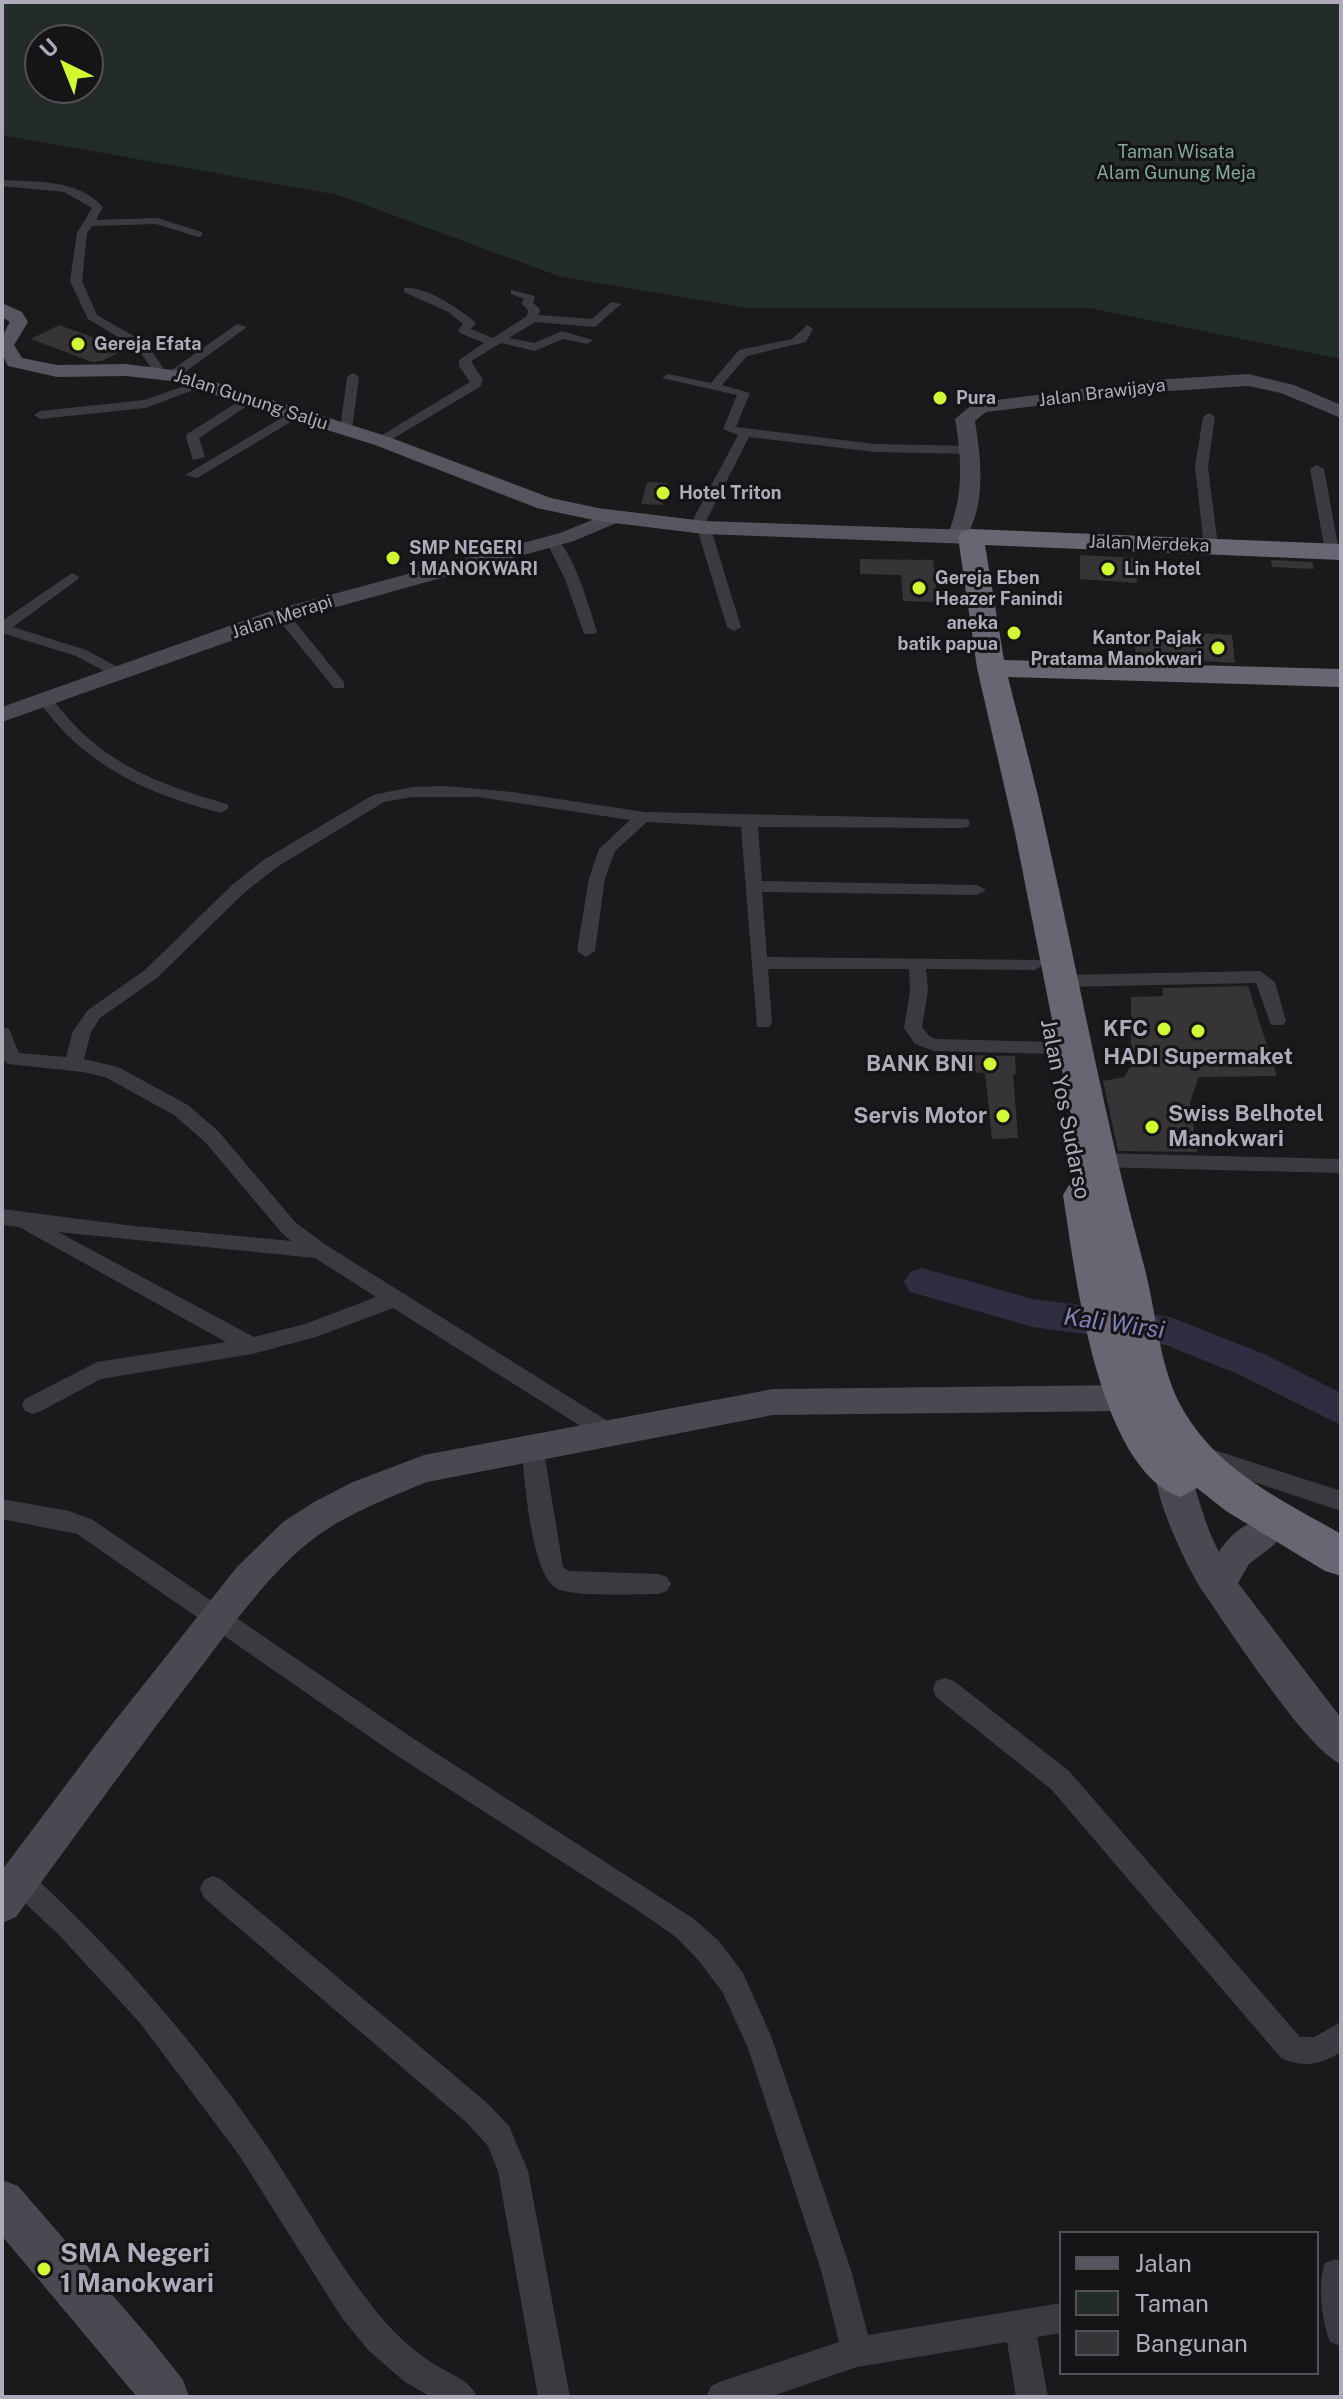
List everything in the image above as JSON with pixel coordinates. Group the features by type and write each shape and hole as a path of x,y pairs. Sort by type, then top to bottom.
{"highway":[{"name":"Jalan Merdeka","path":"964,532 1337,551"},
{"name":"Jalan Yos Sudarso","path":"964,532 1048,973 1097,1160 1128,1358 1127,1398 1144,1435 1180,1462 1225,1513 1341,1579"},
{"name":"Jalan Yos Sudarso","path":"964,532 971,668 1027,866"},
{"path":"991,668 1341,679"},
{"name":"Jalan Yos Sudarso","path":"1048,973 1053,1048 1118,1301"},
{"name":"Jalan Yos Sudarso","path":"1128,1358 1167,1421 1180,1462"},
{"name":"Jalan Yos Sudarso","path":"1180,1462 1197,1464 1241,1498 1341,1557"}],"main road":[{"name":"Jalan Gunung Salju","path":"2,309 19,322 4,345 15,362 57,371 166,374 203,384 382,441 598,521 700,529 964,532"}],"street":[{"path":"2,183 54,187 81,194 98,207 82,233 75,271 89,314 149,352 166,374 241,327"},
{"path":"90,223 157,221 198,234"},
{"path":"408,290 452,310 470,323 464,330 498,341 535,347 562,335 587,340"},
{"path":"515,292 531,298 527,303 534,309 533,318"},
{"path":"382,441 469,390 477,380 465,366 465,360 533,318 595,323 615,304"},
{"path":"715,386 743,353 795,342 802,339 807,329"},
{"path":"346,430 353,377"},
{"path":"668,378 744,393 729,429 745,433 875,448 971,450"},
{"name":"Jalan Brawijaya","path":"964,532 971,450 965,419 981,407 1153,386 1237,380 1259,382 1341,412"},
{"path":"40,415 146,404 203,384"},
{"path":"198,457 192,437 250,400"},
{"path":"192,475 295,414"},
{"path":"1209,417 1200,448 1200,462 1211,546"},
{"path":"734,627 700,529 745,433"},
{"path":"1317,469 1337,551"},
{"name":"Jalan Merapi","path":"2,715 282,615 560,539 598,521"},
{"path":"560,539 590,631"},
{"path":"2,628 72,577"},
{"path":"282,615 339,685"},
{"path":"2,628 81,653 120,674"},
{"path":"46,700 73,734 140,781 171,794 221,808"},
{"path":"73,1064 82,1031 94,1014 151,974 239,888 271,863 379,798 398,793 454,791 643,817 962,823"},
{"path":"586,951 597,878 607,849 643,817"},
{"path":"749,821 763,1023"},
{"path":"754,886 977,890"},
{"path":"760,963 917,963 1048,973 1260,977 1266,982 1277,1021"},
{"path":"917,963 919,991 913,1028 922,1040 934,1045 1053,1048"},
{"path":"2,1033 8,1054 15,1059 73,1064 111,1072 200,1124 288,1227 319,1251 606,1431"},
{"path":"1097,1160 1341,1166"},
{"path":"12,1219 319,1251"},
{"path":"12,1219 252,1346"},
{"path":"33,1405 97,1371 252,1346 308,1331 395,1298"},
{"path":"461,2397 416,2371 380,2340 353,2307 249,2145 150,2013 69,1927 10,1891 249,1578 295,1533 326,1512 365,1492 424,1469 606,1431 773,1402 1127,1398"},
{"path":"532,1446 550,1563 555,1574 564,1581 659,1584"},
{"path":"1341,1501 1273,1476 1180,1462 1183,1517 1218,1585 1276,1665 1341,1746"},
{"path":"2,1509 69,1521 85,1527 405,1747 643,1899 685,1928 709,1951 733,1983 761,2046 836,2270 857,2352"},
{"path":"1218,1585 1237,1553 1263,1533"},
{"path":"945,1689 1060,1780 1291,2048 1308,2054 1341,2036"},
{"path":"213,1889 476,2112 499,2136 513,2171 554,2397"},
{"path":"2,2202 137,2358 166,2397"},
{"path":"1331,2274 1341,2331"},
{"path":"722,2397 760,2391 857,2352 1059,2318"},
{"path":"1019,2325 1032,2397"}],"green space":[{"name":"Taman Wisata Alam Gunung Meja","path":"2,2 1341,2 1341,359 1089,308 748,308 561,277 338,195 2,135"}],"building":[{"name":"Gereja Efata","path":"59,325 126,349 102,361 92,362 31,339"},
{"path":"647,482 668,483 662,505 641,504"},
{"name":"Lin Hotel","path":"1080,555 1135,558 1137,583 1080,579"},
{"name":"Gereja Eben Heazer Fanindi","path":"860,559 933,560 938,602 903,601 901,575 860,574"},
{"path":"1271,560 1312,562 1314,569 1272,567"},
{"path":"1201,633 1232,635 1235,663 1203,661 1203,656 1136,654 1133,637 1201,639"},
{"path":"1248,986 1277,1076 1199,1077 1190,1102 1197,1152 1118,1151 1103,1081 1124,1077 1131,1066 1131,997 1163,996 1163,988"},
{"path":"964,1055 1015,1056 1016,1074 1013,1074 1018,1138 992,1139 985,1073 965,1072"}],"waterway":[{"name":"Kali Wirsi","path":"922,1282 1033,1313 1170,1331 1251,1364 1341,1410"}],"place":[{"name":"Gereja Efata","path":"78,344"},
{"name":"Pura","path":"940,398"},
{"name":"Hotel Triton","path":"663,493"},
{"name":"SMP NEGERI 1 MANOKWARI","path":"393,558"},
{"name":"Lin Hotel","path":"1108,569"},
{"name":"Gereja Eben Heazer Fanindi","path":"919,588"},
{"name":"aneka batik papua","path":"1014,633"},
{"name":"Kantor Pajak Pratama Manokwari","path":"1218,648"},
{"name":"KFC","path":"1164,1029"},
{"name":"HADI Supermaket","path":"1198,1031"},
{"name":"BANK BNI","path":"990,1064"},
{"name":"Servis Motor","path":"1003,1116"},
{"name":"Swiss Belhotel Manokwari","path":"1152,1127"},
{"name":"SMA Negeri 1 Manokwari","path":"44,2269"}]}
